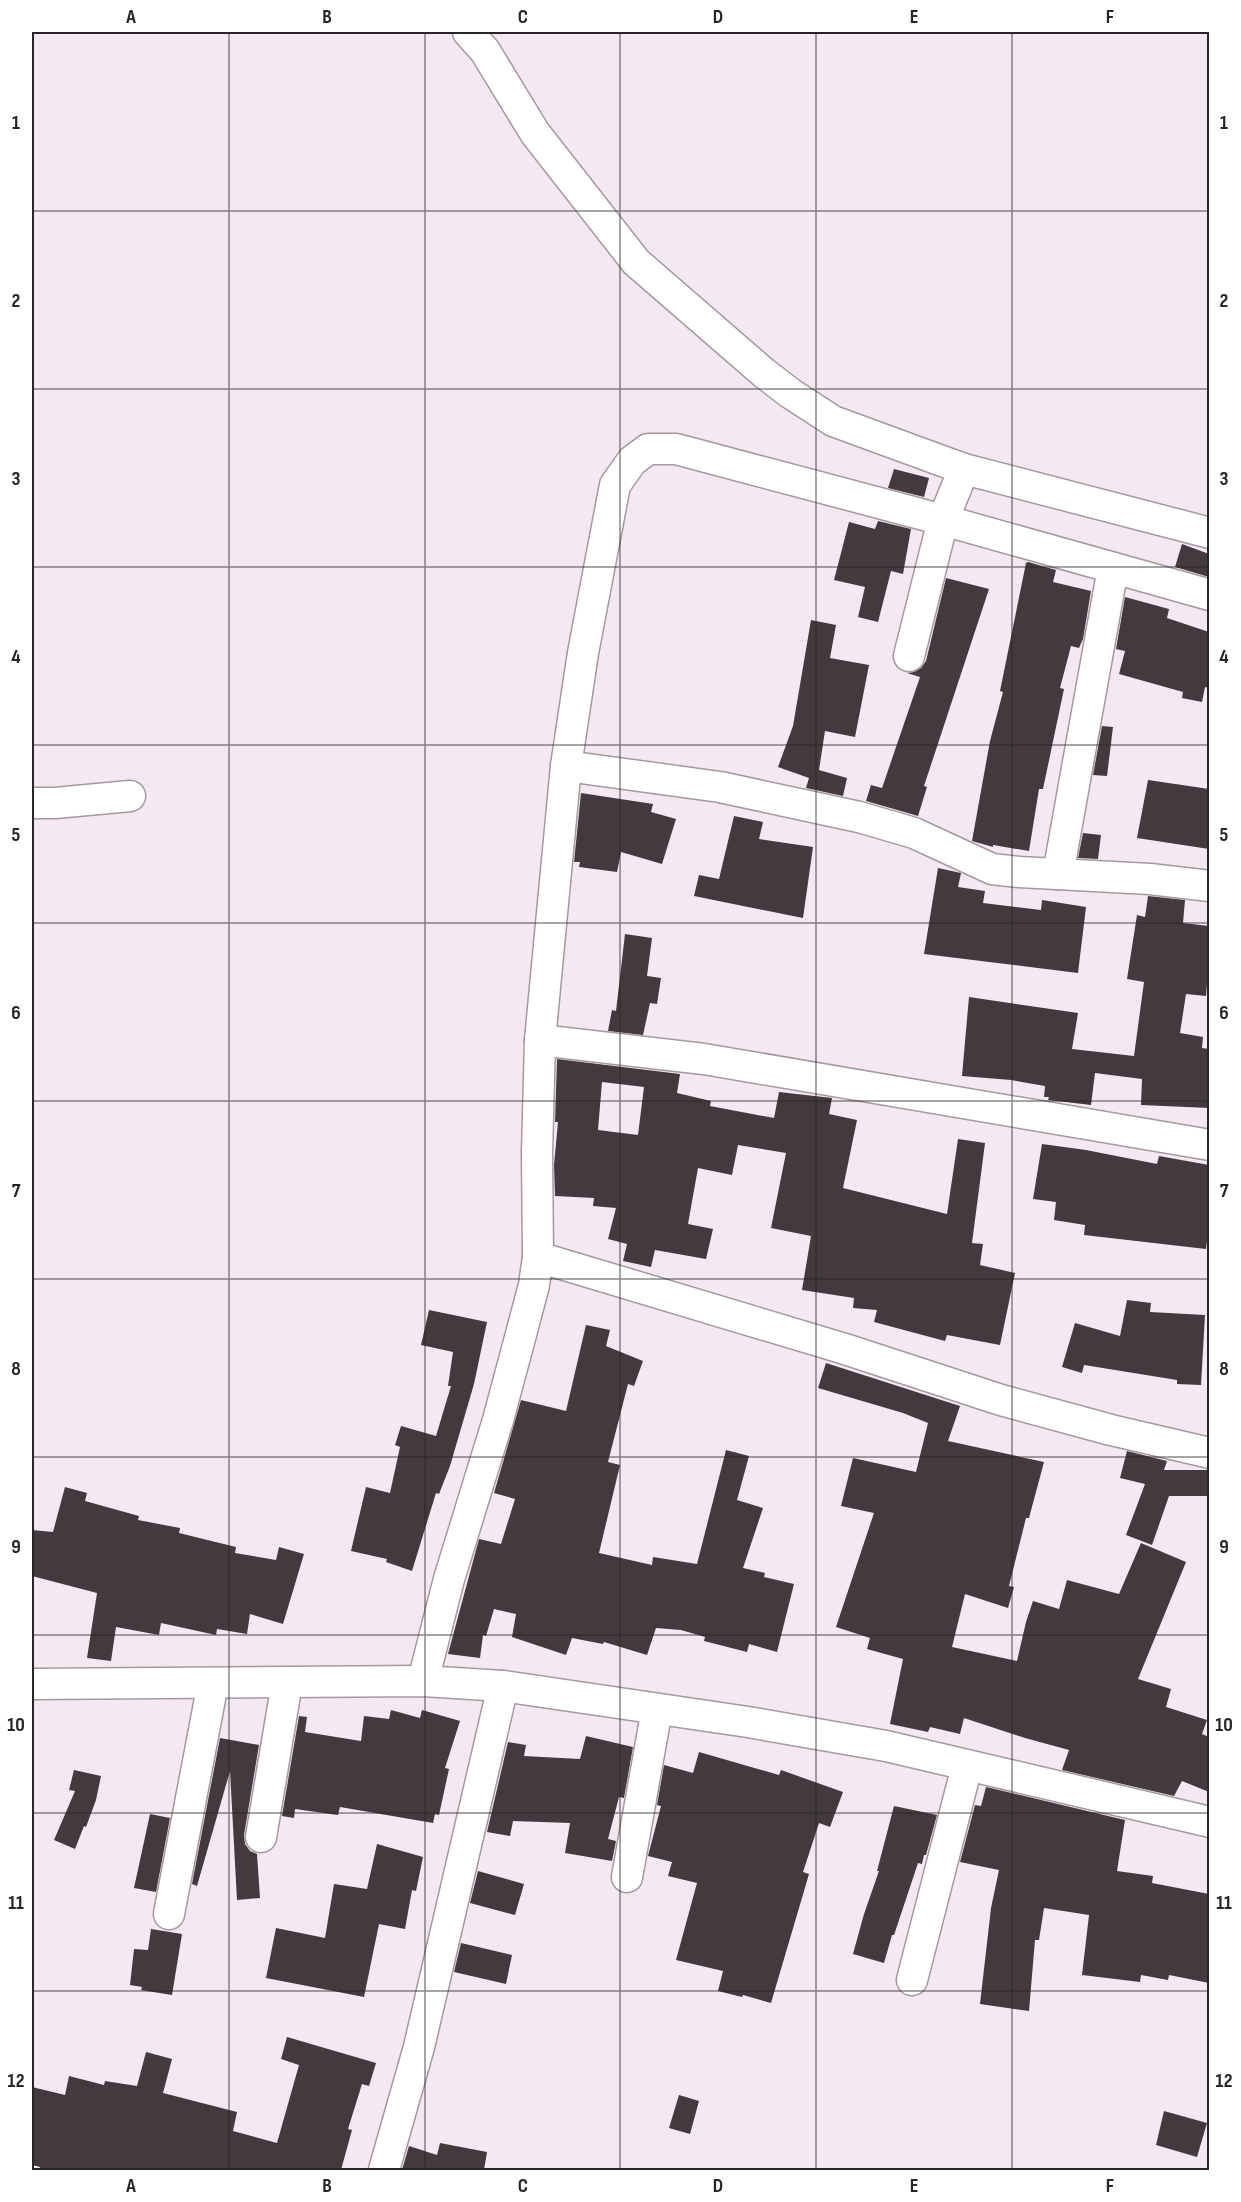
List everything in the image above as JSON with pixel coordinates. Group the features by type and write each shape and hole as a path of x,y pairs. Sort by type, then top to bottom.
{"street":[{"path":"468,32 485,51 535,133 636,262 790,393 833,421 964,469 1209,533"},
{"path":"423,1682 448,1579 498,1420 534,1285 538,1257 537,1153 540,1040 566,766 584,652 615,485 632,461 648,449 676,449 943,520 1209,595"},
{"path":"909,656 943,520 964,469"},
{"path":"1058,874 1113,568"},
{"path":"566,766 720,787 847,814 914,833 992,869 1150,879 1209,886"},
{"path":"32,803 130,796"},
{"path":"540,1040 726,1063 1209,1145"},
{"path":"538,1257 846,1349 1001,1400 1111,1430 1209,1453"},
{"path":"32,1684 423,1682 502,1686 748,1722 886,1746 1209,1822"},
{"path":"169,1914 213,1683"},
{"path":"261,1837 287,1683"},
{"path":"384,2170 419,2047 502,1686"},
{"path":"627,1877 657,1709"},
{"path":"912,1980 967,1766"}],"building":[{"path":"894,469 929,478 924,497 888,488"},
{"path":"878,521 911,529 903,574 891,571 878,622 858,617 865,587 834,580 849,522 875,529"},
{"path":"1182,544 1209,554 1209,577 1175,567"},
{"path":"1028,562 1056,570 1053,582 1091,591 1083,639 1079,648 1071,646 1060,688 1064,689 1043,789 1039,789 1029,851 993,845 993,847 972,841 990,741 1003,692 1000,691"},
{"path":"946,578 989,589 924,786 927,787 918,816 866,801 871,785 882,788 920,677 907,673 921,668 926,661"},
{"path":"1125,597 1169,609 1167,618 1209,632 1209,688 1205,687 1202,702 1182,698 1183,692 1119,674 1125,651 1116,649"},
{"path":"811,620 836,625 830,658 869,665 855,737 825,731 819,770 847,778 843,796 806,788 809,778 778,767 793,726"},
{"path":"1102,726 1113,727 1107,776 1093,775"},
{"path":"1148,780 1209,789 1209,849 1137,838"},
{"path":"581,793 653,804 651,812 676,819 662,864 621,852 617,872 579,867 580,862 574,862"},
{"path":"734,816 763,822 759,839 813,847 803,918 694,896 699,875 719,879"},
{"path":"1083,833 1101,835 1098,859 1078,858"},
{"path":"938,868 961,873 958,887 985,891 983,903 1041,910 1042,900 1086,907 1078,973 924,954"},
{"path":"1148,896 1185,900 1183,923 1209,926 1206,996 1186,994 1180,1033 1203,1037 1202,1048 1209,1049 1209,1108 1141,1105 1142,1079 1095,1073 1091,1105 1048,1100 1049,1097 1044,1097 1045,1086 1011,1080 962,1076 969,997 1078,1013 1072,1049 1134,1056 1144,982 1127,979 1137,915 1145,917"},
{"path":"625,934 652,938 647,976 661,978 657,1004 650,1003 643,1035 608,1031 612,1010 616,1011"},
{"path":"557,1059 680,1074 677,1093 711,1101 710,1106 774,1118 779,1092 832,1098 829,1114 857,1120 843,1188 947,1214 958,1139 985,1143 972,1243 983,1244 980,1265 1015,1273 1000,1345 947,1335 945,1341 874,1322 877,1310 853,1308 854,1298 802,1290 811,1236 771,1228 786,1153 738,1145 732,1175 698,1168 688,1224 713,1229 706,1259 655,1250 651,1267 623,1261 627,1244 608,1239 616,1208 593,1206 594,1198 555,1196 554,1165 558,1122 555,1122","holes":["602,1082 644,1087 638,1135 598,1130"]},
{"path":"1042,1144 1157,1164 1159,1156 1209,1165 1209,1224 1206,1249 1084,1235 1085,1225 1054,1220 1056,1202 1033,1199"},
{"path":"1127,1300 1151,1303 1150,1312 1205,1315 1201,1385 1177,1384 1177,1380 1084,1365 1082,1373 1062,1367 1075,1323 1120,1336"},
{"path":"429,1310 487,1322 474,1384 450,1466 439,1494 436,1493 412,1571 386,1562 387,1559 351,1551 366,1487 390,1493 400,1447 395,1445 401,1426 436,1436 451,1386 448,1386 453,1352 421,1345"},
{"path":"586,1325 610,1330 606,1346 643,1361 634,1386 628,1384 608,1462 620,1465 599,1553 652,1565 653,1557 697,1564 726,1450 749,1456 737,1500 763,1508 743,1568 765,1573 764,1577 794,1584 777,1652 749,1644 747,1652 704,1641 705,1637 681,1630 656,1628 647,1655 604,1642 603,1644 572,1638 566,1655 512,1637 516,1614 494,1609 486,1636 483,1635 480,1658 448,1654 479,1539 501,1544 515,1499 494,1493 521,1400 566,1411"},
{"path":"826,1363 960,1406 948,1441 1044,1462 1029,1518 1026,1518 1009,1586 1014,1587 1008,1608 965,1594 952,1647 1017,1661 1033,1601 1059,1609 1067,1580 1119,1594 1141,1543 1186,1562 1138,1679 1171,1689 1166,1707 1207,1720 1202,1734 1209,1737 1209,1792 1182,1781 1174,1796 1062,1770 1069,1750 964,1718 960,1734 930,1727 928,1732 890,1724 903,1659 867,1649 870,1638 836,1627 874,1513 841,1506 853,1458 916,1472 928,1423 903,1413 818,1388"},
{"path":"1127,1451 1167,1461 1164,1470 1209,1470 1209,1496 1169,1496 1152,1545 1126,1535 1145,1484 1120,1478"},
{"path":"65,1487 87,1493 85,1501 139,1516 138,1520 180,1528 179,1533 236,1547 235,1553 276,1560 279,1547 304,1554 283,1624 250,1614 247,1634 217,1629 216,1635 161,1623 159,1635 116,1627 111,1661 87,1658 97,1593 32,1576 32,1530 53,1532"},
{"path":"391,1710 420,1718 422,1710 460,1721 445,1768 449,1769 439,1815 435,1814 433,1823 340,1807 338,1815 295,1809 294,1818 282,1816 299,1716 307,1717 305,1732 361,1741 364,1716 389,1719"},
{"path":"586,1736 633,1747 624,1798 619,1797 608,1839 616,1841 612,1861 565,1853 570,1823 513,1821 510,1836 487,1832 508,1742 526,1745 524,1756 580,1759"},
{"path":"220,1738 259,1745 244,1835 245,1844 250,1851 257,1854 260,1898 237,1900 230,1771 197,1886 192,1884"},
{"path":"699,1752 779,1775 781,1770 843,1792 830,1827 819,1823 803,1872 809,1874 771,2003 718,1991 723,1971 676,1960 697,1883 668,1876 672,1862 648,1856 661,1806 657,1805 664,1765 693,1773"},
{"path":"74,1770 101,1776 96,1800 75,1849 54,1840 75,1791 69,1790"},
{"path":"986,1787 1125,1820 1117,1871 1153,1876 1152,1883 1209,1894 1209,1983 1169,1975 1168,1980 1141,1975 1140,1982 1082,1975 1089,1915 1044,1908 1039,1940 1035,1940 1029,2011 980,2004 991,1908 999,1870 960,1862 975,1805 981,1806"},
{"path":"894,1806 937,1815 926,1855 924,1855 922,1864 918,1863 884,1963 853,1954 879,1871 877,1871"},
{"path":"150,1814 170,1818 156,1892 134,1888"},
{"path":"377,1844 423,1857 416,1891 412,1890 405,1929 379,1924 364,1997 266,1978 276,1928 325,1938 334,1884 367,1889"},
{"path":"478,1871 524,1884 515,1915 470,1903"},
{"path":"151,1929 182,1934 172,1995 141,1990 142,1987 130,1985 134,1949 148,1950"},
{"path":"461,1943 512,1955 506,1984 454,1972"},
{"path":"287,2037 376,2063 369,2086 362,2084 348,2129 352,2130 341,2170 39,2170 40,2167 32,2165 32,2087 65,2095 69,2076 104,2085 105,2081 137,2086 146,2052 172,2059 163,2093 237,2112 233,2131 277,2143 299,2065 281,2059"},
{"path":"679,2095 699,2101 690,2134 669,2128"},
{"path":"1164,2111 1207,2123 1197,2157 1156,2145"},
{"path":"440,2143 487,2152 484,2170 402,2170 409,2146 437,2155"}]}
